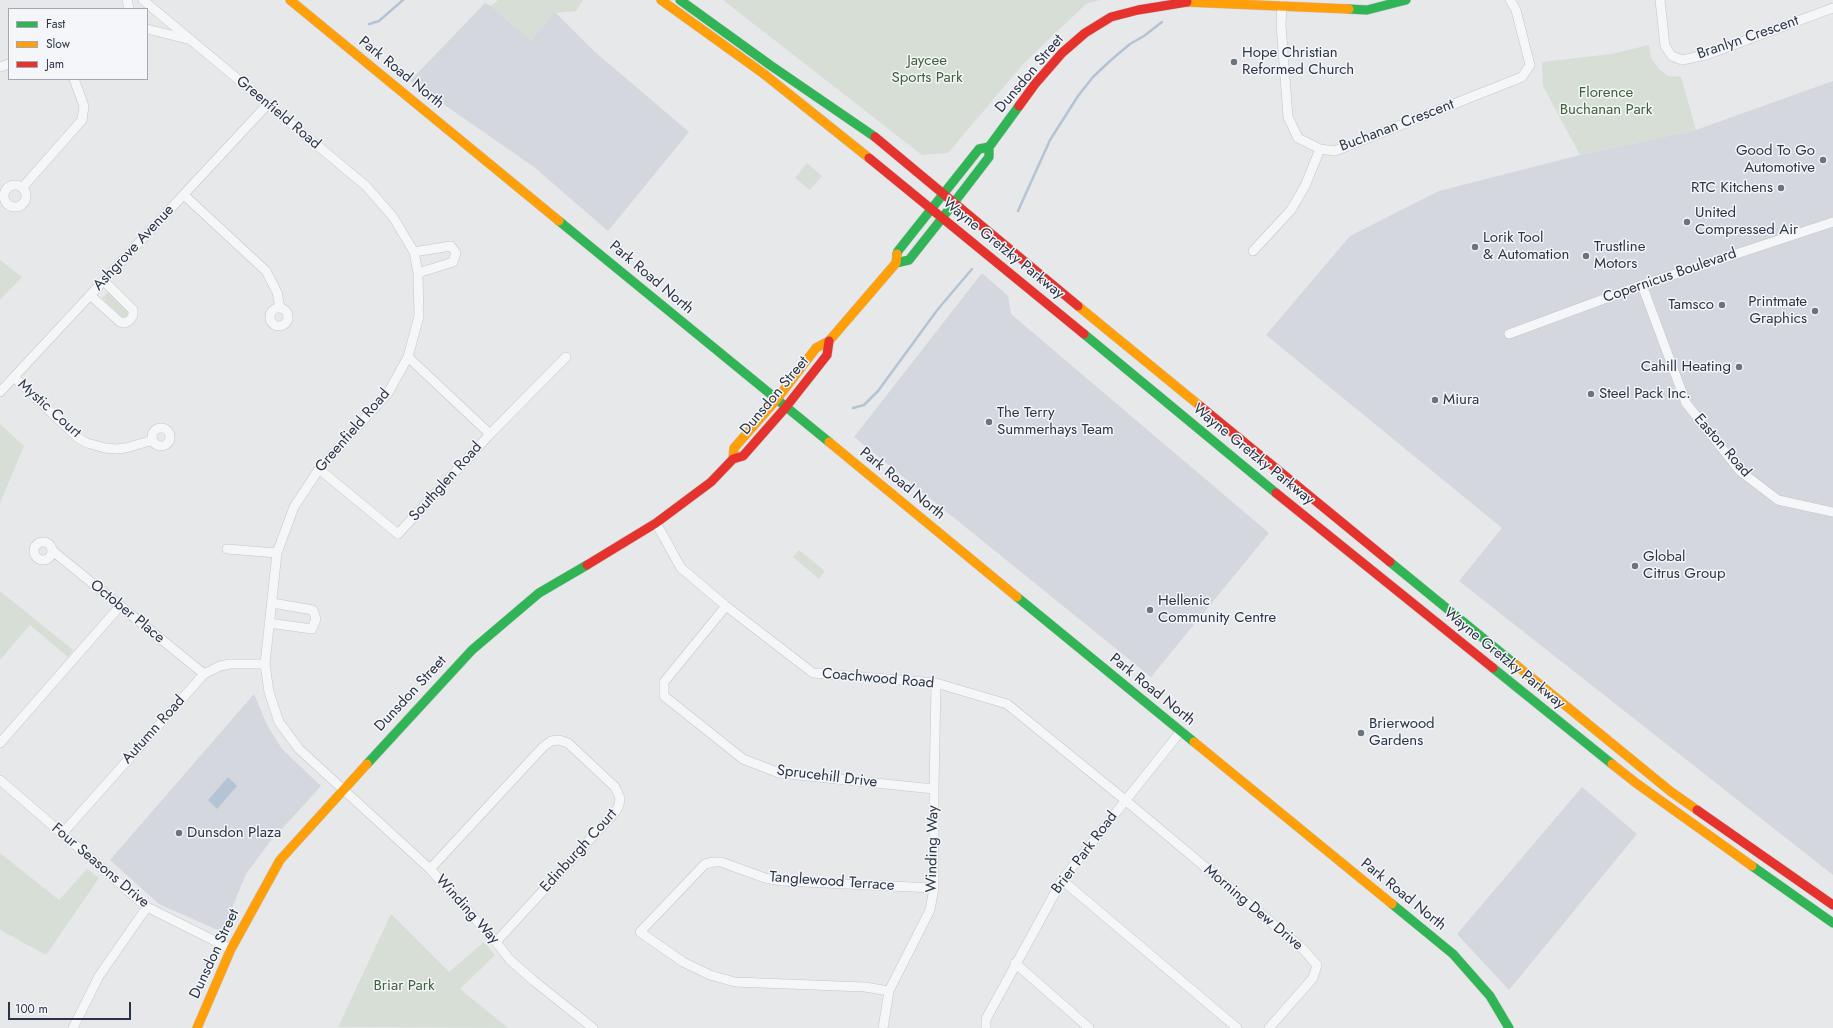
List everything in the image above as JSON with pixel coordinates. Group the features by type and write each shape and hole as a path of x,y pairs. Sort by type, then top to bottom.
{"main road":[{"name":"Park Road North","path":"290,0 1453,954 1490,996 1509,1028"},
{"name":"Wayne Gretzky Parkway","path":"661,0 764,74 931,209 943,217 1238,462 1636,783 1833,923"},
{"name":"Wayne Gretzky Parkway","path":"680,0 770,65 873,135 1670,791 1833,905"},
{"name":"Dunsdon Street","path":"896,263 909,260 943,217 989,157 989,146 1035,84 1062,53 1085,33 1111,18 1138,10 1188,2 1367,10 1406,0"},
{"name":"Dunsdon Street","path":"733,459 734,448 777,399 816,348 829,342 896,263 898,251 979,149 989,146"},
{"name":"Dunsdon Street","path":"197,1028 230,949 280,860 343,790 465,658 539,593 656,523 711,482 733,459 743,456 786,407 827,355 829,342"}],"street":[{"path":"143,0 192,40"},
{"name":"Buchanan Crescent","path":"1282,6 1281,24 1288,117 1298,138 1320,149 1335,151 1522,77 1530,65 1516,10 1510,0"},
{"name":"Branlyn Crescent","path":"1660,0 1665,46 1672,56 1682,60 1706,55 1833,8"},
{"name":"Greenfield Road","path":"148,29 192,40 366,186 393,217 414,252 418,273 419,316 408,357 388,393 318,469 294,507 277,553 265,664 269,692 279,722 299,749 343,790"},
{"path":"22,188 82,120 84,106 74,80"},
{"name":"Ashgrove Avenue","path":"0,392 267,104"},
{"path":"1253,251 1291,210 1305,186 1320,149"},
{"path":"184,195 266,270 277,292 280,308"},
{"name":"Copernicus Boulevard","path":"1509,334 1642,285 1833,222"},
{"path":"414,252 451,246 456,253 453,262 418,273"},
{"path":"90,295 120,322 125,323 130,320 133,315 132,310 104,281"},
{"name":"Easton Road","path":"1642,285 1686,403 1740,471 1778,500 1833,512"},
{"path":"408,357 490,434"},
{"name":"Southglen Road","path":"318,469 398,534 490,434 566,357"},
{"name":"Mystic Court","path":"14,377 78,438 87,443 105,448 116,449 126,448 153,440"},
{"name":"Coachwood Road","path":"656,523 681,568 726,606 813,673 936,683 1007,704 1125,800"},
{"name":"October Place","path":"51,548 204,674"},
{"path":"227,549 277,553"},
{"path":"269,623 312,629 316,619 313,610 272,603"},
{"path":"0,743 120,606"},
{"name":"Sprucehill Drive","path":"726,606 664,682 664,696 743,759 779,773 934,790"},
{"name":"Autumn Road","path":"62,834 204,674 220,666 230,664 265,664"},
{"name":"Winding Way","path":"883,1028 889,991 930,910 934,888 936,683"},
{"name":"Brier Park Road","path":"986,1028 986,1019 1015,963 1062,880 1181,731"},
{"name":"Edinburgh Court","path":"430,869 543,747 551,741 559,740 568,743 615,787 620,798 616,811 496,942"},
{"name":"Four Seasons Drive","path":"0,780 147,907 230,949"},
{"name":"Winding Way","path":"343,790 430,869 496,942 510,960 593,1028"},
{"name":"Morning Dew Drive","path":"1125,800 1302,948 1317,966 1314,978 1269,1028"},
{"name":"Tanglewood Terrace","path":"889,991 865,987 735,982 710,975 683,962 640,932 705,864 714,862 721,862 765,878 782,881 934,888"},
{"path":"1062,880 1237,1028"},
{"path":"73,1028 99,976 147,907"},
{"path":"1015,963 1089,1028"}],"shaded area":[{"path":"485,3 491,6 531,40 555,12 595,52 689,132 608,231 534,167 410,81"},
{"path":"1833,81 1833,875 1459,581 1502,528 1266,335 1350,236 1439,191 1580,155 1696,130"},
{"path":"982,273 1008,296 1011,314 1269,533 1151,677 854,437"},
{"path":"254,694 267,725 282,749 321,786 269,843 246,874 222,932 159,904 110,860"},
{"path":"1582,787 1637,834 1509,990 1457,934"}],"green space":[{"path":"498,0 583,0 576,11 555,13 531,40 491,6"},
{"name":"Jaycee Sports Park","path":"723,0 1100,0 1086,4 1024,63 948,153 922,155"},
{"name":"Florence Buchanan Park","path":"1649,45 1651,58 1659,69 1668,76 1681,77 1696,130 1580,155 1543,86 1542,62 1611,54"},
{"path":"807,163 822,176 810,190 795,178"},
{"path":"0,260 22,277 0,300"},
{"path":"108,292 128,311 128,316 123,318 102,298"},
{"path":"0,424 24,446 0,503"},
{"path":"799,550 825,571 819,579 793,557"},
{"path":"0,591 73,650 68,657 30,625 0,660"},
{"path":"0,853 59,900 87,869 99,878 46,955 0,930"},
{"name":"Briar Park","path":"391,914 449,972 484,942 495,955 460,989 508,1028 338,1027"}],"water":[{"path":"228,777 237,786 217,809 208,800"}],"waterway":[{"path":"369,24 379,21 403,0"},
{"path":"1018,211 1050,140 1078,96 1093,77 1111,60 1130,44 1144,36 1162,22"},
{"path":"853,408 864,405 878,391 938,309 972,269"}],"traffic: fast":[{"path":"680,0 770,65 875,137"},
{"path":"1349,9 1367,10 1406,0"},
{"path":"896,263 909,260 943,217 989,157 989,147 1019,106"},
{"path":"897,254 979,149 989,147"},
{"path":"559,221 829,442"},
{"path":"1084,334 1276,493"},
{"path":"1390,562 1516,665"},
{"path":"367,764 472,650 539,593 587,565"},
{"path":"1017,597 1194,742"},
{"path":"1493,668 1612,764"},
{"path":"1752,866 1833,923"},
{"path":"1392,904 1453,954 1490,996 1509,1028"}],"traffic: slow":[{"path":"290,0 559,221"},
{"path":"661,0 764,74 869,158"},
{"path":"1187,2 1349,9"},
{"path":"733,459 734,448 777,399 816,348 829,341 896,263 897,254"},
{"path":"1078,306 1200,406"},
{"path":"829,442 1017,597"},
{"path":"1516,665 1670,791 1697,810"},
{"path":"1194,742 1392,904"},
{"path":"197,1028 231,949 280,860 367,764"},
{"path":"1612,764 1636,783 1752,866"}],"traffic: jam":[{"path":"1019,106 1035,84 1062,53 1085,33 1111,17 1138,10 1187,2"},
{"path":"875,137 1078,306"},
{"path":"869,158 1084,334"},
{"path":"587,565 656,523 711,482 733,459 743,456 786,407 827,355 829,341"},
{"path":"1200,406 1390,562"},
{"path":"1276,493 1493,668"},
{"path":"1697,810 1833,905"}],"place":[{"name":"Hope Christian Reformed Church","path":"1234,62"},
{"name":"Good To Go Automotive","path":"1823,160"},
{"name":"RTC Kitchens","path":"1781,188"},
{"name":"United Compressed Air","path":"1687,222"},
{"name":"Lorik Tool & Automation","path":"1475,247"},
{"name":"Trustline Motors","path":"1586,256"},
{"name":"Tamsco","path":"1722,305"},
{"name":"Printmate Graphics","path":"1815,311"},
{"name":"Cahill Heating","path":"1739,367"},
{"name":"Steel Pack Inc.","path":"1591,394"},
{"name":"Miura","path":"1435,400"},
{"name":"The Terry Summerhays Team","path":"989,422"},
{"name":"Global Citrus Group","path":"1635,566"},
{"name":"Hellenic Community Centre","path":"1150,610"},
{"name":"Brierwood Gardens","path":"1361,733"},
{"name":"Dunsdon Plaza","path":"179,833"}]}
